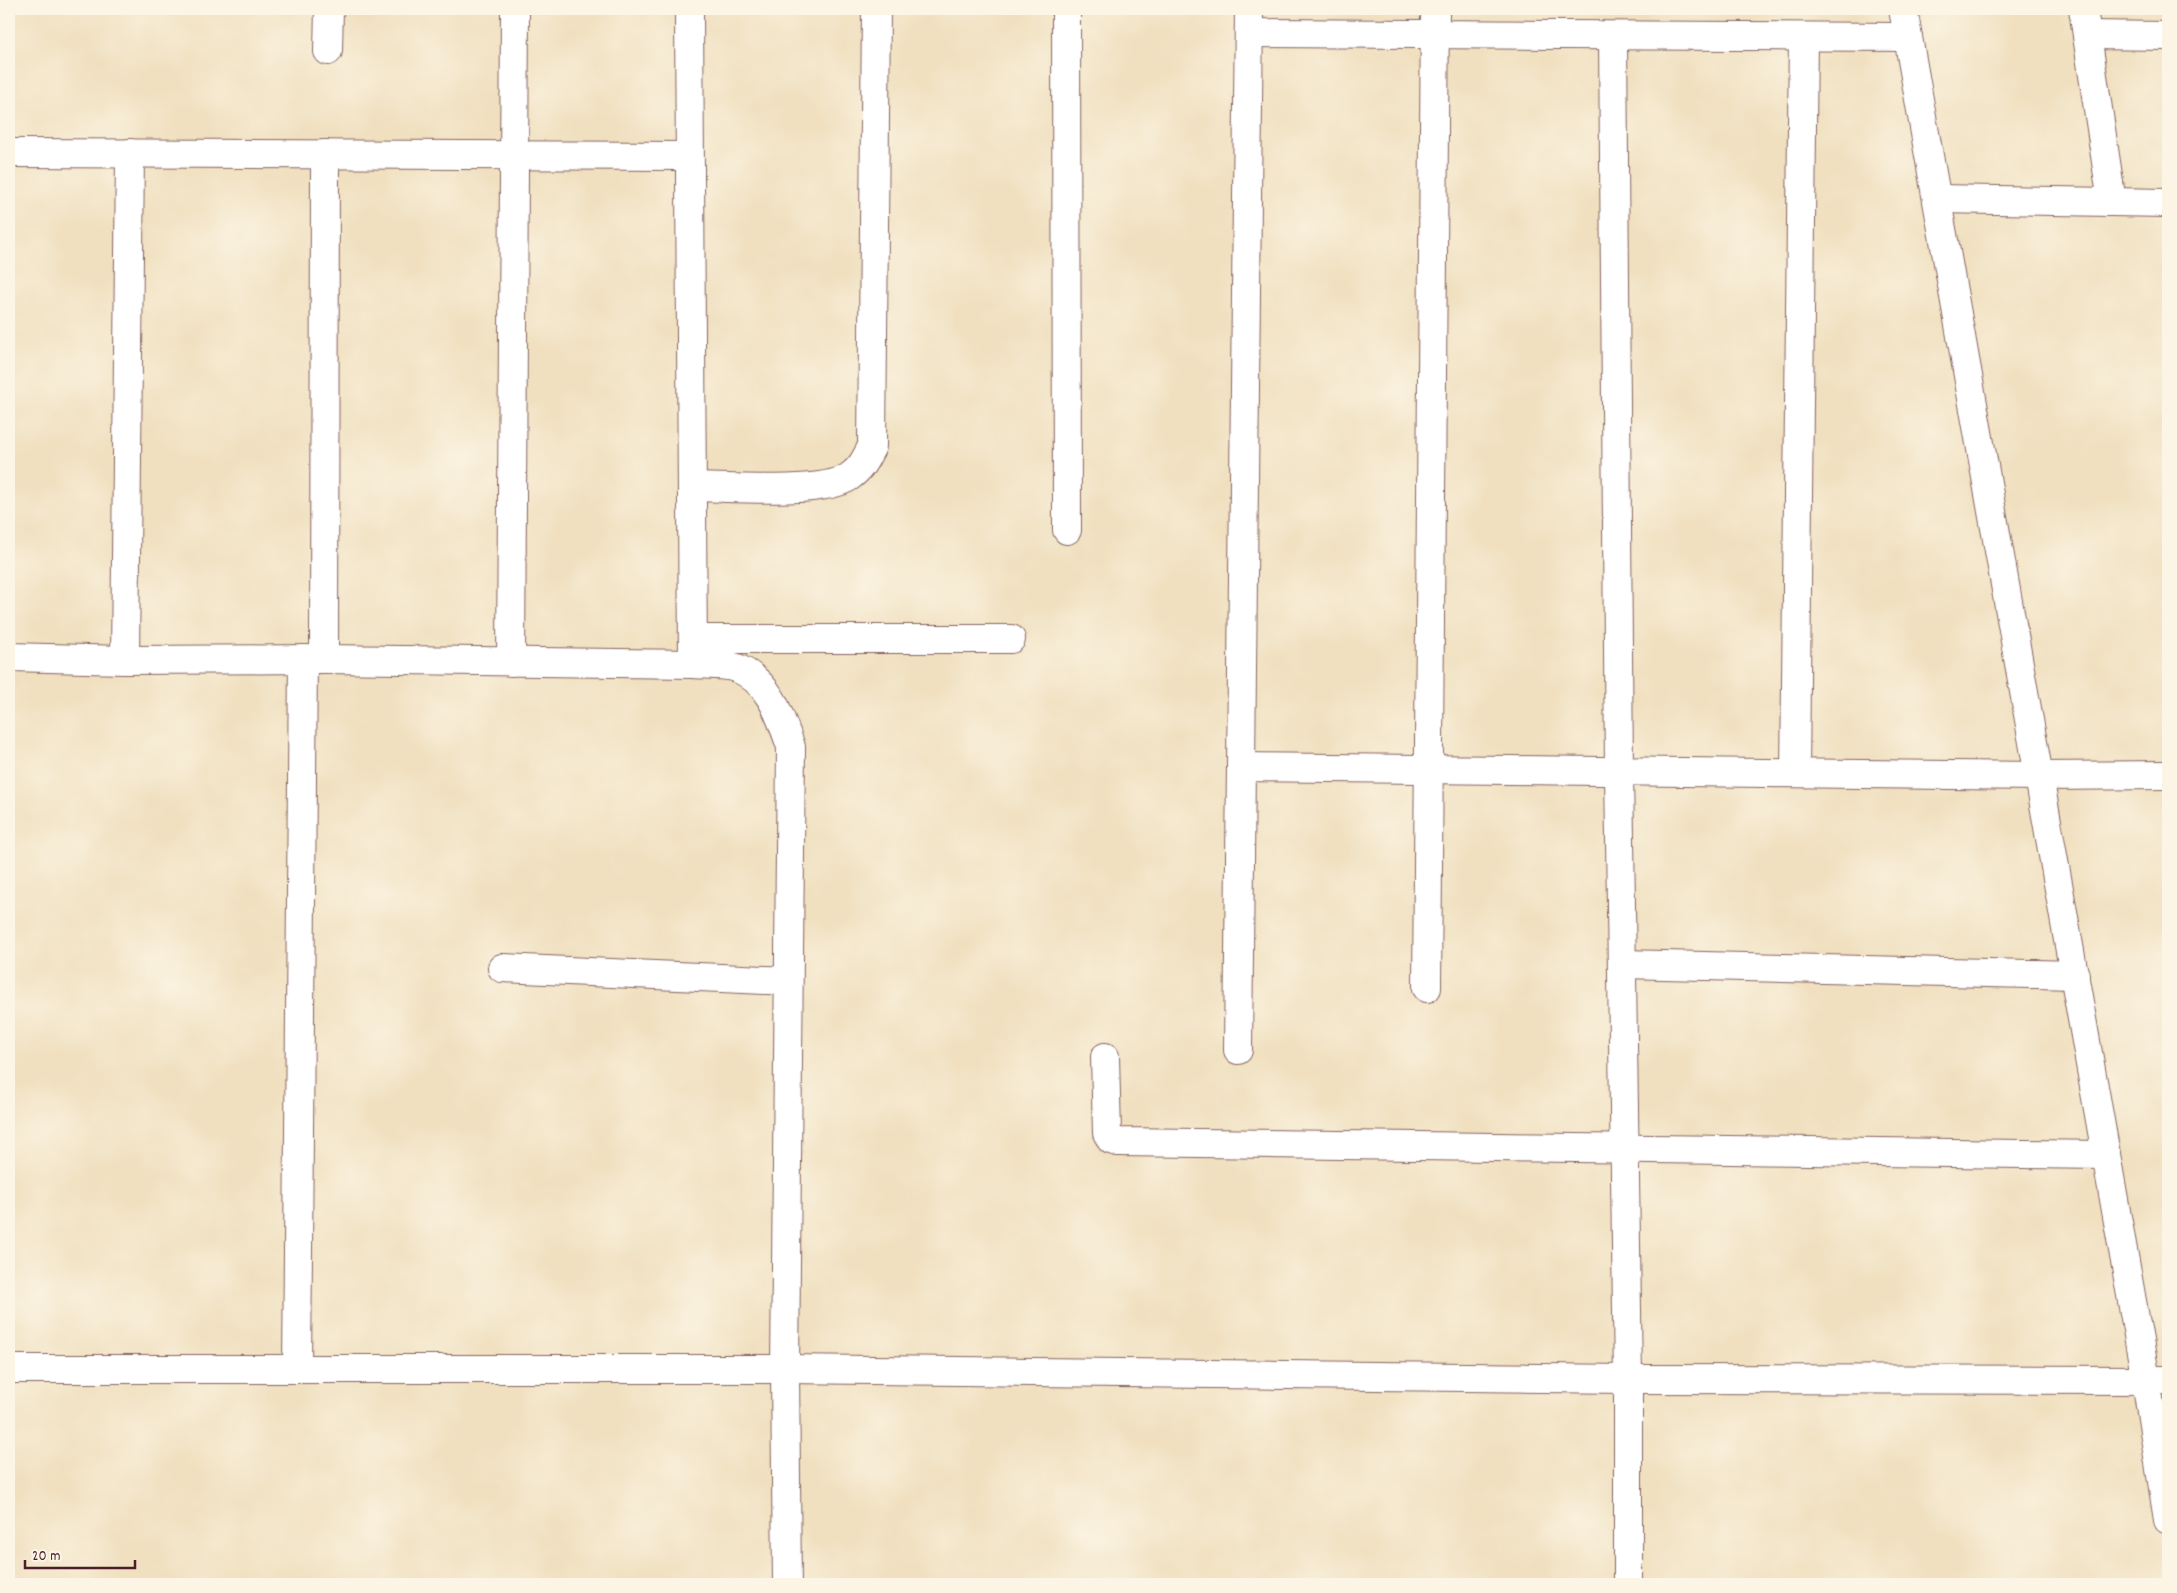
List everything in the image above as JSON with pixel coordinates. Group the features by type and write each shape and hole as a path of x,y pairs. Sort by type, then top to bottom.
{"street":[{"path":"328,51 329,9"},
{"path":"511,662 515,9"},
{"path":"689,9 693,651"},
{"path":"692,486 809,488 830,485 848,477 862,466 872,446 876,9"},
{"path":"1066,9 1067,530"},
{"path":"1427,988 1435,9"},
{"path":"1903,9 2106,1155 2157,1380 2168,1520"},
{"path":"2083,9 2112,202"},
{"path":"1238,1050 1243,767 1249,21 1435,35 1908,37"},
{"path":"2087,35 2168,36"},
{"path":"1613,36 1619,772 1628,1379 1628,1584"},
{"path":"1795,773 1803,37"},
{"path":"9,153 689,156"},
{"path":"126,660 130,153"},
{"path":"297,1369 325,154"},
{"path":"1938,199 2168,203"},
{"path":"9,657 126,660 314,659 511,662 693,651 1011,638"},
{"path":"693,651 736,668 761,684 779,711 790,746 785,1369 786,1584"},
{"path":"1243,767 2040,776 2168,775"},
{"path":"1622,964 2075,975"},
{"path":"502,968 788,981"},
{"path":"1105,1057 1107,1133 1110,1140 1118,1142 2106,1155"},
{"path":"9,1369 785,1369 1628,1379 2157,1380"}]}
